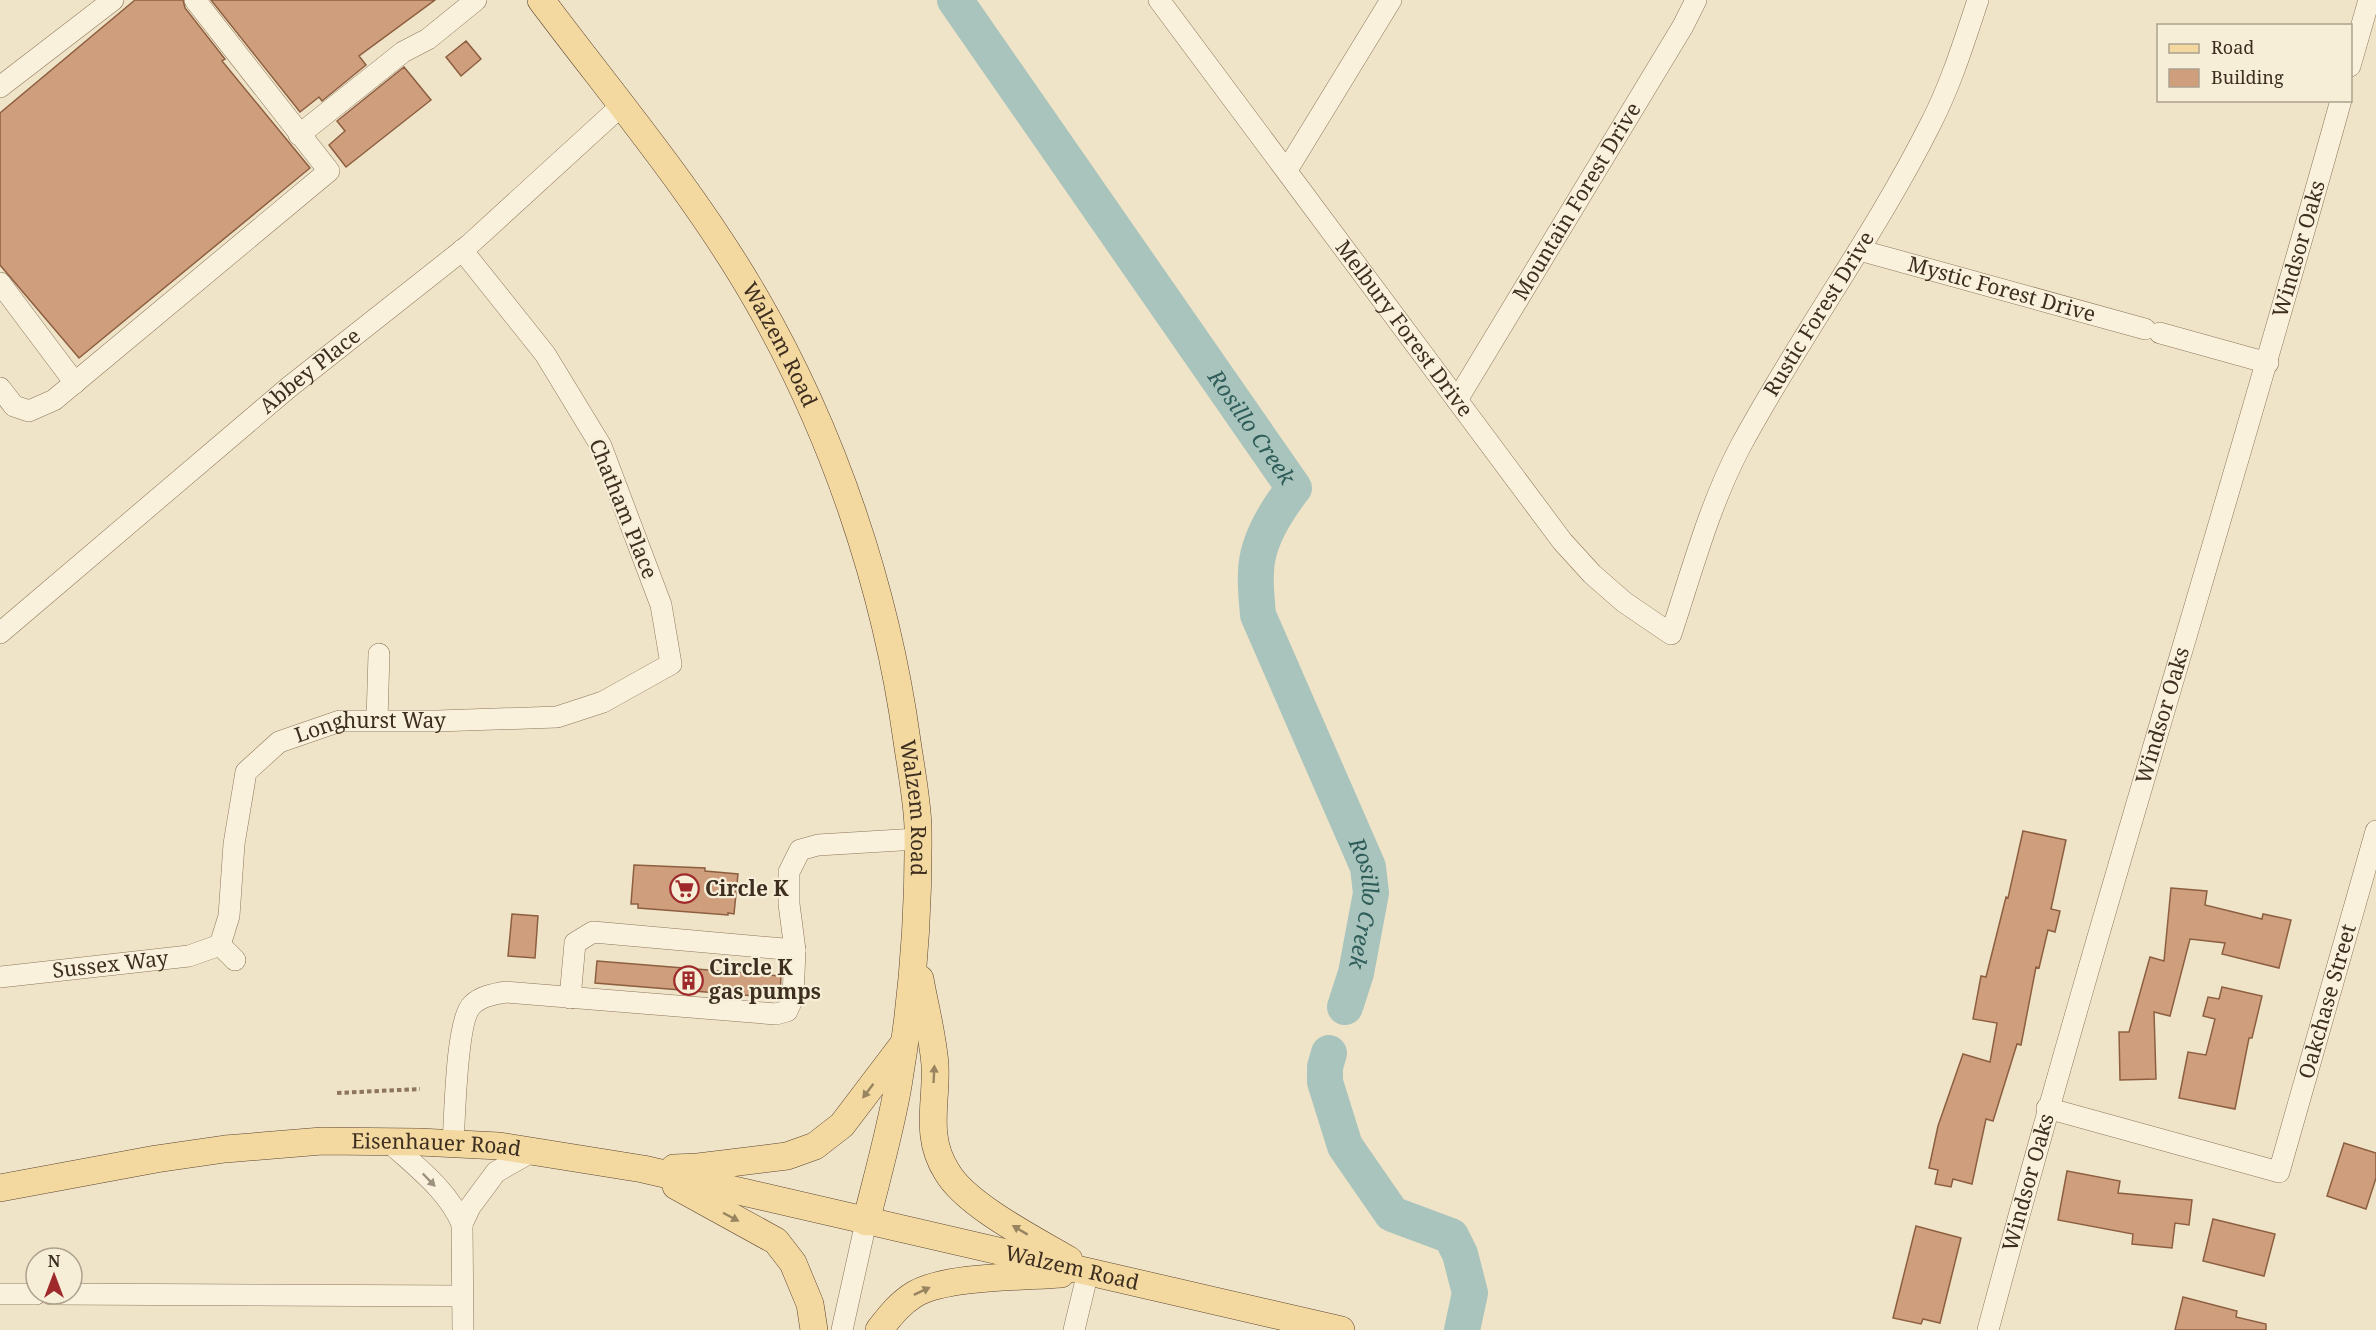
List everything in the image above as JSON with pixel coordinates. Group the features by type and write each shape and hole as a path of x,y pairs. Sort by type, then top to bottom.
{"main road":[{"name":"Walzem Road","path":"541,0 692,201 754,295 800,380 846,497 876,586 899,683 918,826 917,896 898,1086 866,1222 1341,1330"},
{"path":"913,943 935,1065 931,1119 938,1151 946,1171 981,1207 1088,1272"},
{"path":"643,1169 698,1167 787,1156 815,1146 842,1125 903,1044"},
{"name":"Eisenhauer Road","path":"0,1188 133,1163 225,1149 322,1142 453,1143 500,1146 643,1169 866,1222"},
{"path":"643,1169 776,1241 793,1263 810,1304 814,1330"},
{"path":"879,1330 894,1310 913,1295 941,1283 1088,1272"}],"street":[{"path":"0,87 113,0"},
{"path":"0,388 14,406 29,411 54,400 329,171 195,0"},
{"path":"299,135 403,52 428,39 476,0"},
{"name":"Melbury Forest Drive","path":"1159,0 1562,541 1592,574 1624,602 1671,634"},
{"path":"1287,170 1391,0"},
{"name":"Mountain Forest Drive","path":"1457,400 1683,26 1696,0"},
{"name":"Rustic Forest Drive","path":"1671,634 1709,516 1740,449 1859,250 1931,122 1959,58 1978,0"},
{"path":"2352,59 2369,0"},
{"name":"Windsor Oaks","path":"1988,1330 2048,1108 2268,363 2340,102"},
{"name":"Abbey Place","path":"0,633 288,388 462,250 621,106"},
{"name":"Chatham Place","path":"462,250 545,354 601,446 661,605 670,664"},
{"name":"Mystic Forest Drive","path":"1859,250 2268,363"},
{"path":"0,283 75,383"},
{"path":"377,720 378,654"},
{"name":"Longhurst Way","path":"220,945 229,916 234,844 246,772 279,742 340,721 557,717 603,702 670,664"},
{"name":"Oakchase Street","path":"2048,1108 2279,1172 2376,831"},
{"path":"453,1143 461,1033 470,1006 485,996 506,992 776,1014 788,1011 793,998 795,950 789,904 789,872 800,850 818,845 917,839"},
{"path":"570,998 575,943 593,932 795,950"},
{"path":"220,945 235,960"},
{"name":"Sussex Way","path":"0,977 189,956 220,945"},
{"path":"388,1142 429,1179 457,1211 462,1224 462,1330"},
{"path":"462,1224 470,1208 496,1172 532,1151"},
{"path":"842,1330 866,1222"},
{"path":"1074,1330 1088,1272"},
{"path":"0,1294 24,1294"},
{"path":"84,1294 462,1296"}],"path":[{"path":"337,1093 420,1089"}],"building":[{"path":"135,0 183,0 185,8 225,59 222,61 310,168 79,358 0,265 0,113"},
{"path":"211,0 435,0 359,56 366,65 322,101 319,97 300,112"},
{"path":"466,41 481,59 461,76 446,57"},
{"path":"404,67 431,100 346,167 329,145 345,131 337,121"},
{"path":"2023,831 2066,840 2051,909 2060,911 2055,932 2048,930 2039,968 2036,967 2021,1045 2017,1044 1993,1121 1986,1119 1972,1184 1953,1179 1951,1187 1935,1184 1938,1170 1929,1168 1938,1126 1963,1054 1990,1062 1997,1023 1973,1019 1981,976 1986,977 2006,897 2008,898"},
{"name":"Circle K","path":"634,865 705,868 705,871 738,874 734,914 638,908 638,904 631,904"},
{"path":"2171,888 2207,891 2205,905 2262,919 2263,914 2291,920 2279,968 2222,954 2225,943 2190,939 2170,1016 2154,1012 2156,1079 2120,1080 2119,1032 2129,1032 2150,957 2164,961"},
{"path":"512,914 538,916 535,958 508,956"},
{"name":"Circle K gas pumps","path":"597,961 781,976 780,995 779,998 595,983"},
{"path":"2222,987 2262,996 2252,1038 2249,1038 2235,1109 2179,1098 2188,1052 2206,1055 2215,1019 2203,1016 2208,997 2219,999"},
{"path":"2344,1143 2376,1153 2376,1178 2366,1209 2327,1196"},
{"path":"2067,1171 2120,1181 2118,1193 2192,1200 2189,1225 2175,1223 2172,1248 2132,1244 2133,1234 2058,1220"},
{"path":"2213,1219 2275,1234 2264,1276 2203,1261"},
{"path":"1916,1226 1961,1238 1940,1323 1923,1319 1921,1324 1893,1318"},
{"path":"2183,1297 2237,1311 2236,1317 2266,1324 2266,1330 2175,1330"}],"waterway":[{"name":"Rosillo Creek","path":"955,0 1294,488 1274,517 1259,550 1256,578 1258,615 1368,867 1371,893 1356,973 1345,1007"},
{"name":"Rosillo Creek","path":"1329,1053 1325,1067 1325,1082 1345,1146 1392,1214 1451,1236 1460,1254 1470,1293 1462,1330"}],"place":[{"name":"Circle K","path":"684,889"},
{"name":"Circle K gas pumps","path":"688,980"}]}
